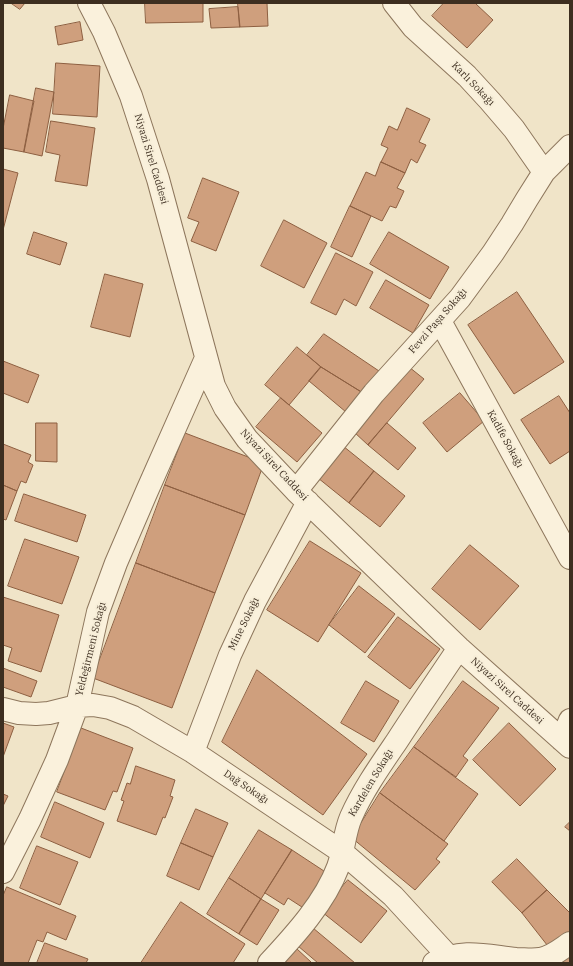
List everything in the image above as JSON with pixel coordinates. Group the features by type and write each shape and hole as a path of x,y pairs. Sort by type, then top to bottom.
{"street":[{"name":"Niyazi Sirel Caddesi","path":"89,3 104,32 131,96 158,179 214,386 225,408 247,439 302,496 459,648 566,744"},
{"name":"Karlı Sokağı","path":"394,3 413,27 467,76 490,101 514,129 544,172"},
{"name":"Fevzi Paşa Sokağı","path":"302,496 374,393 460,298 493,253 544,172 570,146"},
{"name":"Kadife Sokağı","path":"440,321 570,558"},
{"name":"Yeldeğirmeni Sokağı","path":"3,872 30,819 57,760 77,706 98,612 116,563 206,358"},
{"name":"Mine Sokağı","path":"193,752 230,654 302,496"},
{"name":"Kardelen Sokağı","path":"270,963 312,913 329,886 338,867 351,817 368,786 459,648"},
{"name":"Dağ Sokağı","path":"3,709 19,713 36,714 49,713 77,706 93,705 116,710 133,717 193,752 342,852 393,896 442,960"},
{"path":"566,744 570,720"},
{"path":"442,960 462,954 527,960 541,959 550,956 570,943"}],"building":[{"path":"11,3 25,3 20,9"},
{"path":"145,3 203,3 203,22 146,23"},
{"path":"238,3 267,3 268,26 240,27"},
{"path":"444,3 475,3 493,20 467,48 432,16"},
{"path":"238,7 240,27 211,28 209,9"},
{"path":"80,22 83,40 58,45 55,27"},
{"path":"56,63 100,66 97,117 53,114"},
{"path":"36,88 54,92 42,156 24,152"},
{"path":"10,95 34,101 24,152 3,148 3,129"},
{"path":"407,108 430,119 419,142 426,145 417,163 411,159 405,173 381,162 388,148 381,145 389,126 397,130"},
{"path":"51,121 95,128 87,186 55,181 60,155 46,152"},
{"path":"381,162 405,173 397,188 404,191 396,208 390,206 382,221 350,206 366,172 375,176"},
{"path":"3,169 18,173 3,230"},
{"path":"203,178 239,192 216,251 191,241 199,222 188,218"},
{"path":"350,206 371,216 352,257 331,247"},
{"path":"284,220 327,243 304,288 261,266"},
{"path":"34,232 67,243 60,265 27,254"},
{"path":"389,232 449,267 430,299 370,264"},
{"path":"336,253 373,272 356,306 344,299 336,315 311,303"},
{"path":"105,274 143,284 130,337 91,327"},
{"path":"386,280 429,305 413,333 370,308"},
{"path":"517,292 564,362 514,394 468,325"},
{"path":"324,334 379,371 363,393 321,367 307,355"},
{"path":"297,347 321,367 289,405 265,385"},
{"path":"3,361 39,375 28,403 3,393"},
{"path":"321,367 363,393 346,412 309,381"},
{"path":"409,367 424,379 368,445 354,432"},
{"path":"460,393 484,421 447,452 423,423"},
{"path":"559,396 570,413 570,451 550,464 521,420"},
{"path":"281,398 322,433 297,462 256,427"},
{"path":"36,423 57,423 57,462 36,461"},
{"path":"387,423 416,448 398,470 368,445"},
{"path":"185,433 264,463 245,515 165,485"},
{"path":"3,444 31,455 28,462 33,465 26,483 21,481 17,491 3,485"},
{"path":"343,446 374,471 349,503 318,478"},
{"path":"374,471 405,496 380,527 349,503"},
{"path":"3,485 17,491 6,520 3,519"},
{"path":"165,485 245,515 215,593 136,563"},
{"path":"24,494 86,515 77,542 15,521"},
{"path":"25,539 79,557 62,604 8,586"},
{"path":"310,541 361,573 318,642 267,610"},
{"path":"470,545 519,586 480,630 432,589"},
{"path":"136,563 215,593 172,708 93,678"},
{"path":"359,586 395,614 365,653 329,625"},
{"path":"3,597 59,615 41,672 8,661 12,648 3,645"},
{"path":"398,617 440,649 410,689 368,657"},
{"path":"3,668 37,681 31,697 3,687"},
{"path":"257,670 367,754 323,815 222,742"},
{"path":"366,681 399,701 374,742 341,723"},
{"path":"463,681 499,708 463,756 468,760 456,777 414,747"},
{"path":"3,723 14,727 3,757"},
{"path":"509,723 556,769 520,806 473,760"},
{"path":"81,728 133,748 117,792 113,791 105,810 57,792"},
{"path":"414,747 478,794 444,841 380,793"},
{"path":"136,766 175,780 170,796 173,797 165,818 163,817 156,835 117,821 124,801 121,800 127,783 130,784"},
{"path":"380,793 448,844 436,859 440,862 415,890 352,838"},
{"path":"3,794 8,796 3,806"},
{"path":"55,802 104,823 90,858 41,837"},
{"path":"196,809 228,823 213,857 181,843"},
{"path":"570,822 570,831 565,827"},
{"path":"259,830 292,850 261,899 229,878"},
{"path":"181,843 213,857 199,890 167,876"},
{"path":"37,846 78,862 60,905 20,888"},
{"path":"292,850 327,873 305,909 288,898 284,905 265,893"},
{"path":"517,859 547,890 522,913 492,882"},
{"path":"229,878 261,899 239,934 207,914"},
{"path":"348,880 387,911 361,943 322,912"},
{"path":"7,887 76,916 66,940 47,932 43,942 37,940 28,963 3,963 3,896"},
{"path":"547,890 570,913 570,937 551,950 522,913"},
{"path":"261,899 279,910 257,945 239,934"},
{"path":"181,902 245,944 233,963 141,963"},
{"path":"313,928 355,963 318,963 298,946"},
{"path":"45,943 88,959 86,963 37,963"},
{"path":"297,949 311,962 311,963 285,963"},
{"path":"570,949 570,963 554,963"}]}
